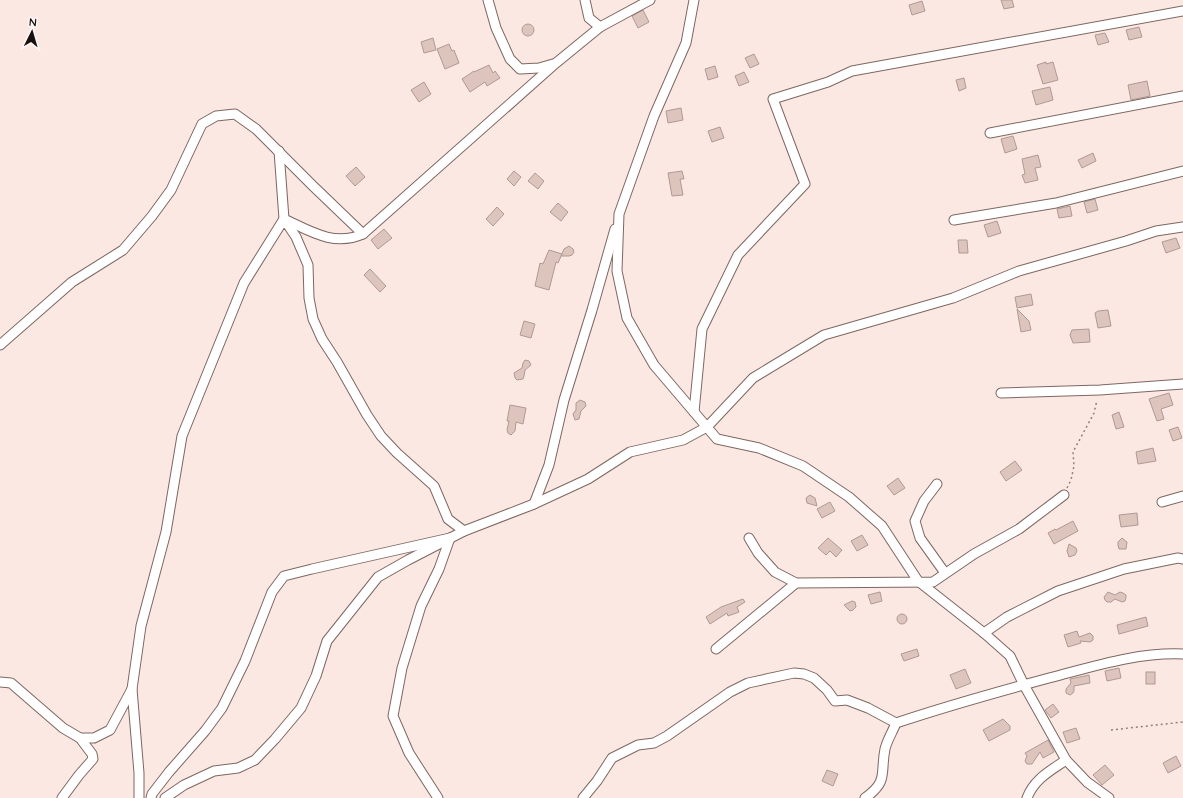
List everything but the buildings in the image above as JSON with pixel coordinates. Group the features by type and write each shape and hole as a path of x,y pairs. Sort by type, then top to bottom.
{"street":[{"path":"488,0 496,28 510,59 520,69 539,68 556,63"},
{"path":"585,0 589,18 600,26"},
{"path":"284,219 307,230 335,240 353,238 363,234 556,63 600,26 650,0"},
{"path":"534,504 549,465 564,400 592,310 619,214 654,116 686,43 694,0"},
{"path":"694,412 697,366 702,329 738,255 805,184 773,98 828,82 852,71 1183,11"},
{"path":"990,133 1183,96"},
{"path":"0,345 72,282 123,250 152,216 171,190 202,124 216,116 235,114 256,129 363,234"},
{"path":"279,151 284,219 296,237 308,265 309,298 313,319 322,339 381,436 397,453 434,486 448,519 464,531"},
{"path":"954,220 1056,203 1183,171"},
{"path":"619,214 617,272 627,318 654,365 717,439 760,448 803,466 849,496 882,526 918,581 984,633 1010,656 1024,685 1066,760 1087,782 1109,798"},
{"path":"139,798 139,773 132,688 141,626 166,532 182,436 244,283 284,219"},
{"path":"165,798 184,785 214,771 238,768 255,760 301,708 316,676 327,641 378,577 408,560 464,531 534,504 588,479 630,452 683,440 707,427 753,378 824,335 953,298 1019,271 1156,231 1183,227"},
{"path":"1001,393 1100,390 1183,384"},
{"path":"937,484 924,501 914,521 920,538 945,573"},
{"path":"749,538 758,553 775,572 796,583 932,582 974,554 1019,529 1064,495"},
{"path":"1162,502 1183,496"},
{"path":"151,798 152,794 169,772 205,731 222,708 245,661 272,592 284,576 450,538"},
{"path":"438,798 409,753 393,716 402,668 421,606 439,569 450,538"},
{"path":"984,633 1007,617 1058,591 1124,569 1178,558 1183,559"},
{"path":"716,649 796,583"},
{"path":"583,798 597,781 612,758 638,746 654,743 667,736 730,692 748,683 794,673 804,674 814,678 827,690 835,701 847,700 868,708 896,723 970,699 1120,659 1170,653 1183,654"},
{"path":"0,682 11,683 63,728 80,738 92,754 93,759 79,774 62,798"},
{"path":"80,738 94,738 110,730 132,688"},
{"path":"865,798 876,790 881,782 885,748 896,723"},
{"path":"1027,798 1030,789 1042,777 1066,760"}],"path":[{"path":"1064,495 1071,480 1074,466 1074,452 1094,413 1100,390"},
{"path":"1111,730 1183,722"}]}
